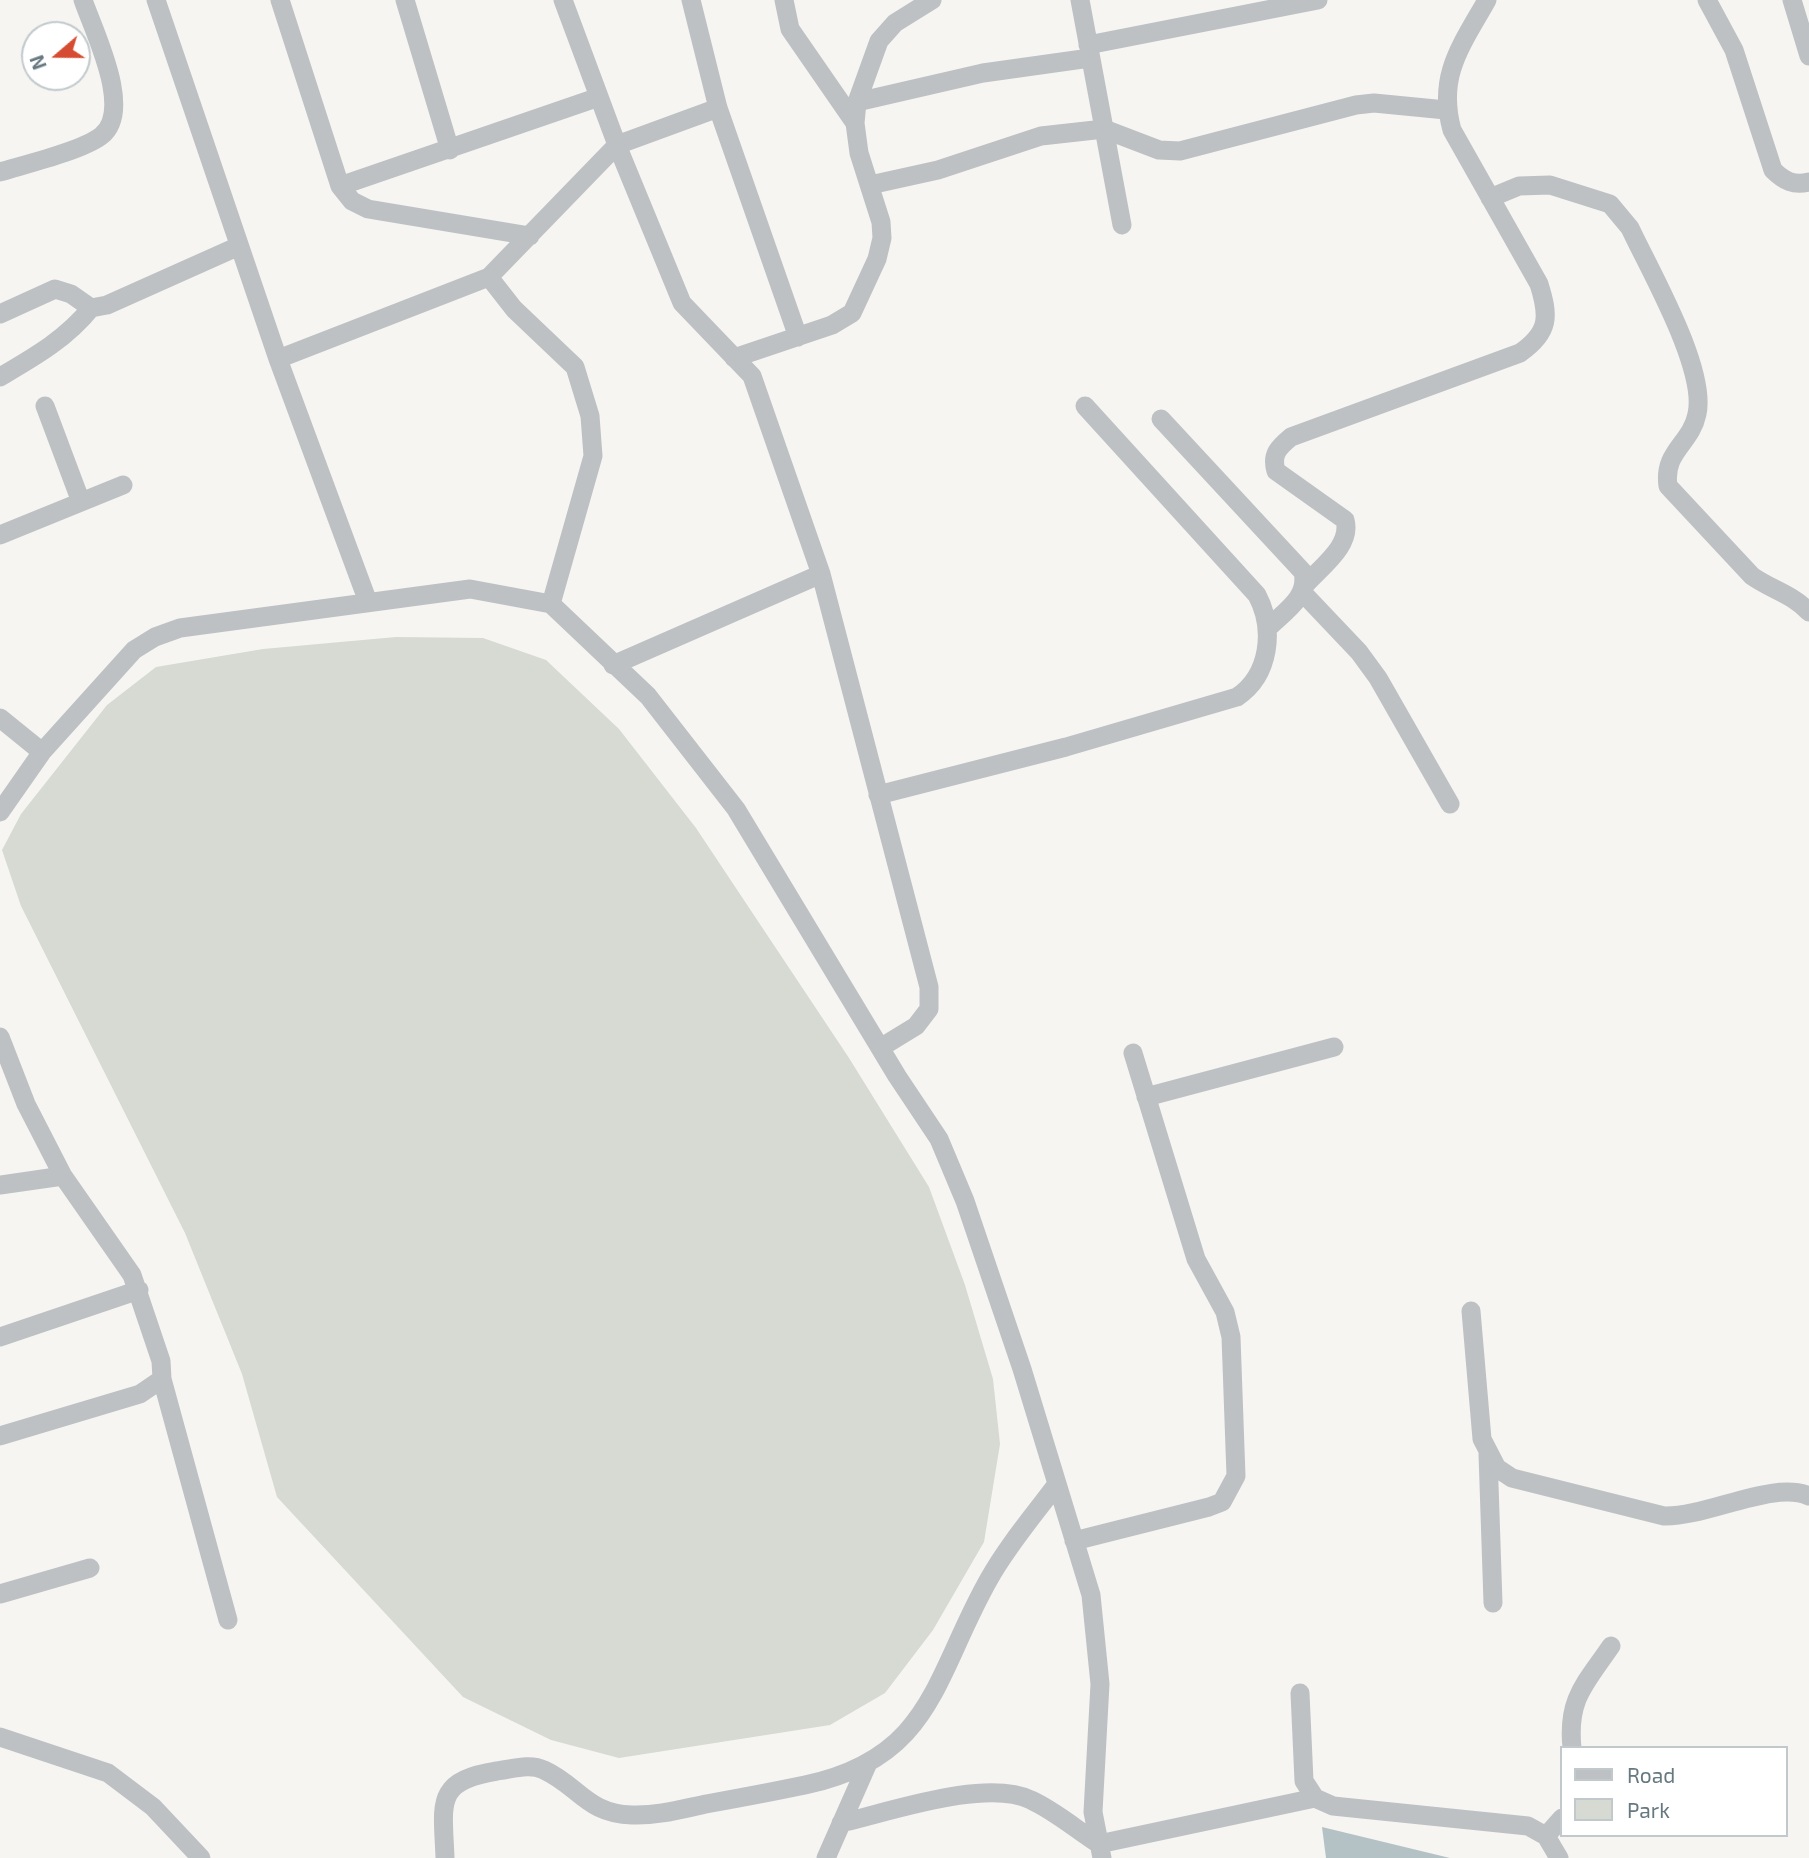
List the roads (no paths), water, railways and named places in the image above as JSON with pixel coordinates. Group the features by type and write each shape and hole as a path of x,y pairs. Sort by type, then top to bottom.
{"street":[{"path":"0,172 88,143 109,127 115,112 114,91 83,0"},
{"path":"156,0 278,359 368,601"},
{"path":"281,0 340,186 352,201 368,209 530,236"},
{"path":"405,0 450,150"},
{"path":"563,0 617,145 682,303 752,376 821,574 929,987 929,1009 916,1026 880,1048"},
{"path":"691,0 718,108 798,337"},
{"path":"784,0 790,29 855,123"},
{"path":"734,358 832,325 852,313 863,293 882,239 881,222 859,153 855,123 857,102 879,41 895,23 932,0"},
{"path":"1080,0 1122,225"},
{"path":"857,102 1318,0"},
{"path":"1269,627 1343,543 1348,531 1345,520 1276,471 1273,461 1277,448 1291,437 1520,353 1534,343 1544,328 1546,308 1539,284 1452,130 1446,110 1451,65 1486,0"},
{"path":"1707,0 1734,50 1773,170 1783,181 1800,184 1809,182"},
{"path":"1798,2 1809,56"},
{"path":"340,186 599,97"},
{"path":"870,185 938,170 1041,135 1104,129 1159,150 1180,151 1356,105 1374,103 1446,110"},
{"path":"278,359 489,277 617,145 718,108"},
{"path":"1490,198 1518,186 1550,185 1610,204 1621,214 1688,350 1696,391 1698,413 1689,432 1671,456 1666,473 1668,486 1752,576 1768,587 1786,592 1809,612"},
{"path":"0,377 45,351 76,326 91,308 107,305 239,246"},
{"path":"489,277 514,309 575,368 590,416 593,456 551,604"},
{"path":"0,314 55,289 71,294 91,308"},
{"path":"45,406 81,502"},
{"path":"878,795 1066,747 1237,697 1259,677 1269,627 1267,612 1257,595 1085,406"},
{"path":"1161,419 1303,572 1304,589 1378,678 1450,804"},
{"path":"0,535 123,485"},
{"path":"614,664 821,574"},
{"path":"0,812 42,752 134,650 155,637 180,628 470,589 551,604 648,696 737,809 880,1048 939,1139 965,1201 1091,1595 1100,1684 1093,1812 1100,1851"},
{"path":"0,719 42,752"},
{"path":"0,1037 26,1104 64,1176 132,1275 139,1290 161,1361 162,1379 228,1619"},
{"path":"1146,1097 1334,1047"},
{"path":"1074,1541 1222,1502 1236,1476 1231,1337 1225,1311 1196,1259 1133,1053"},
{"path":"0,1185 64,1176"},
{"path":"0,1338 139,1290"},
{"path":"1471,1311 1482,1439 1497,1468 1512,1478 1664,1516 1696,1514 1760,1495 1785,1491 1809,1496"},
{"path":"0,1436 140,1394 162,1379"},
{"path":"1488,1454 1493,1603"},
{"path":"445,1858 446,1796 454,1785 470,1775 527,1766 541,1769 558,1777 584,1801 605,1810 631,1815 659,1813 807,1785 847,1773 868,1763 902,1740 919,1720 987,1582 1057,1484"},
{"path":"0,1594 90,1568"},
{"path":"1572,1746 1570,1723 1573,1707 1611,1646"},
{"path":"1300,1693 1304,1782 1315,1798 1333,1806 1517,1824 1546,1836 1559,1858"},
{"path":"0,1737 108,1773 153,1807 201,1858"},
{"path":"826,1858 868,1763"},
{"path":"841,1823 975,1793 1006,1792 1031,1800 1100,1851"},
{"path":"1100,1851 1315,1798"},
{"path":"1546,1836 1560,1820"}]}
